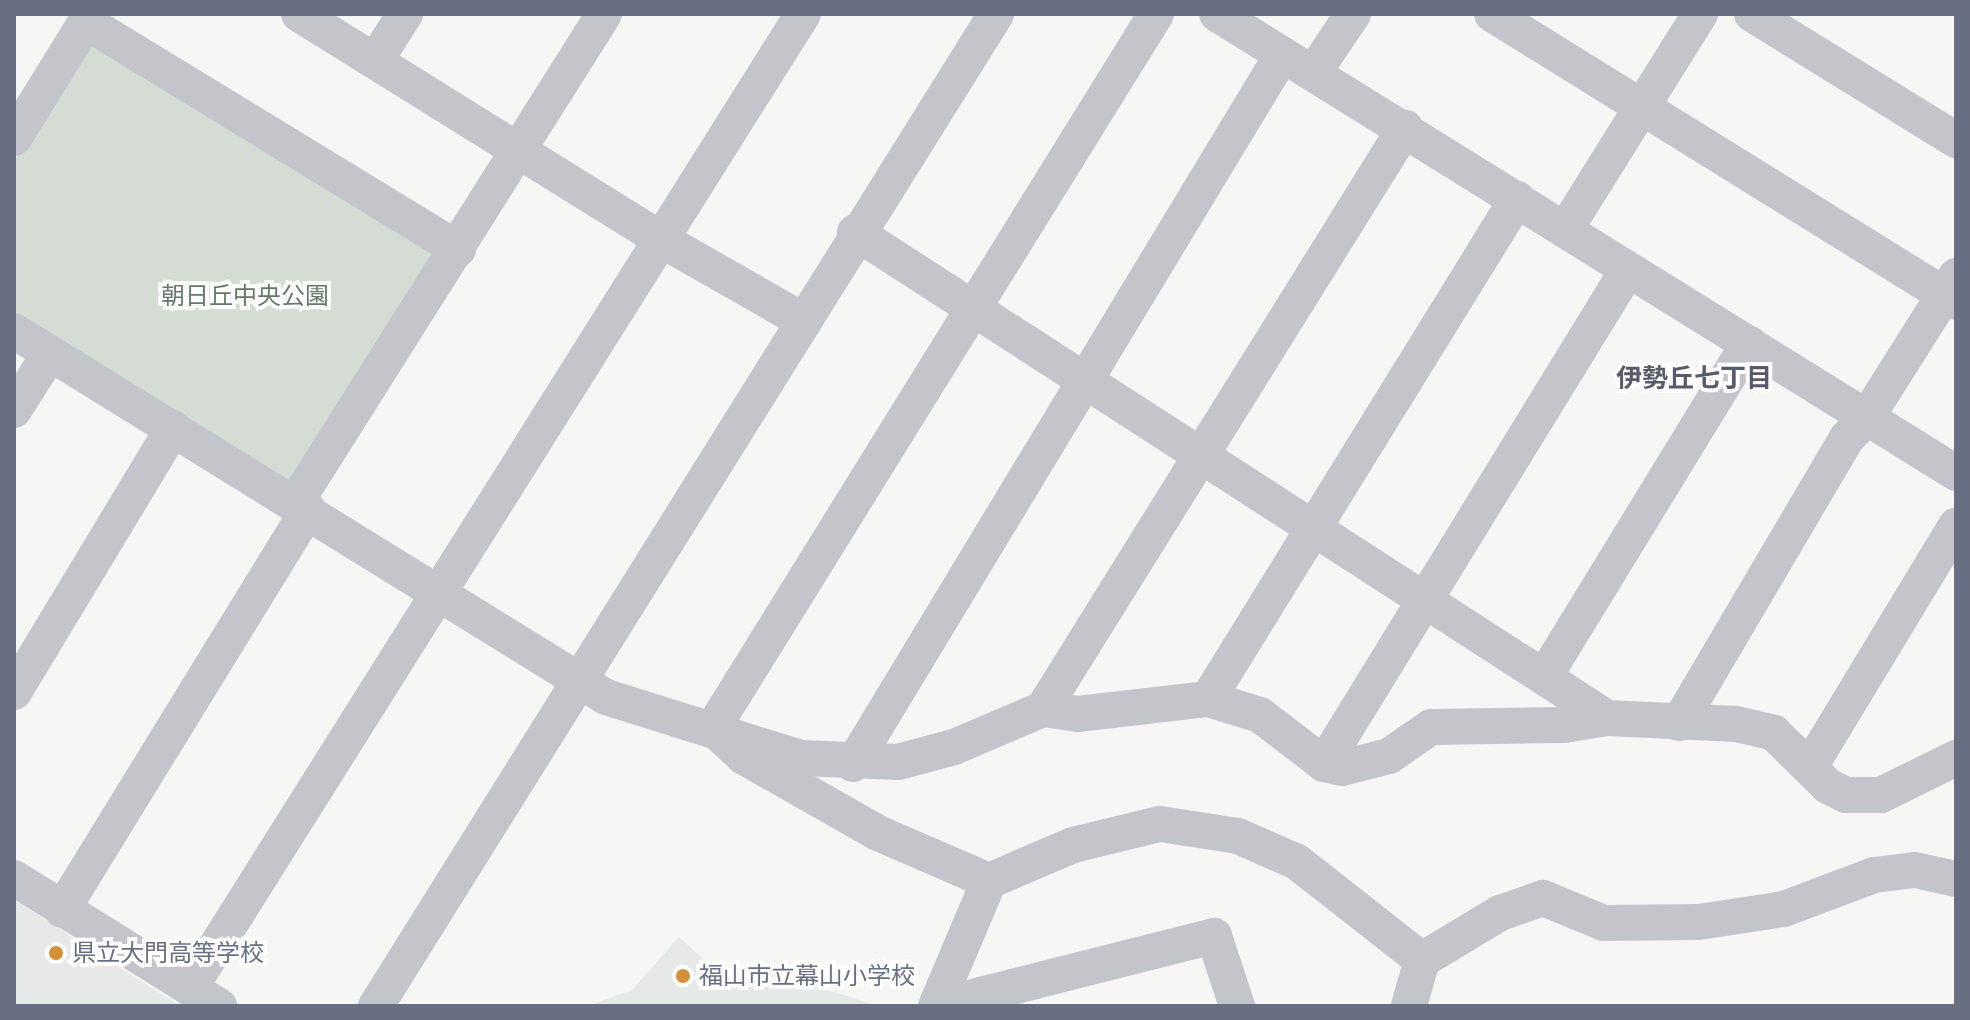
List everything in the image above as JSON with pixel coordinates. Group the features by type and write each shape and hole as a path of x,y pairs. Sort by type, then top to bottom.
{"street":[{"path":"299,14 660,239 804,321"},
{"path":"375,61 405,14"},
{"path":"62,910 302,506 604,14"},
{"path":"14,878 205,997 440,590 803,14"},
{"path":"376,1006 804,321 855,232 996,14"},
{"path":"713,728 1156,14"},
{"path":"1217,14 1956,473"},
{"path":"1314,72 1353,14"},
{"path":"1492,14 1642,108 1952,291 1867,417 1847,438 1679,723"},
{"path":"1565,230 1700,14"},
{"path":"1752,14 1956,140"},
{"path":"14,138 86,22 458,249"},
{"path":"853,764 1088,383 1282,55"},
{"path":"1043,709 1405,128"},
{"path":"1208,699 1311,526 1517,199"},
{"path":"855,232 1546,674 1607,718"},
{"path":"1324,764 1627,271"},
{"path":"14,331 440,590 606,697 801,758 853,764 898,762 954,747 1043,709 1078,714 1208,699 1260,715 1324,764 1342,768 1389,756 1431,727 1564,725 1607,718 1736,724 1774,733 1811,765 1828,786 1846,795 1881,795 1956,758"},
{"path":"1546,674 1749,343"},
{"path":"14,410 50,353"},
{"path":"14,692 173,428"},
{"path":"1811,765 1956,526"},
{"path":"713,728 744,757 864,826 989,881"},
{"path":"937,1006 989,881 1073,845 1160,824 1238,836 1297,862 1422,960"},
{"path":"1409,1006 1422,960 1500,913 1543,898 1604,923 1699,922 1784,909 1874,875 1915,870 1956,879"},
{"path":"937,1006 1214,936 1237,1006"}],"shaded area":[{"name":"県立大門高等学校","path":"14,900 180,1006 14,1006"},
{"name":"福山市立幕山小学校","path":"679,937 731,984 752,966 878,1006 588,1006 632,990"}],"green space":[{"name":"朝日丘中央公園","path":"91,39 441,252 289,489 14,312 14,161"}],"place":[{"name":"県立大門高等学校","path":"56,953"},
{"name":"福山市立幕山小学校","path":"683,976"}],"district":[{"name":"伊勢丘七丁目","path":"1694,378"}]}
